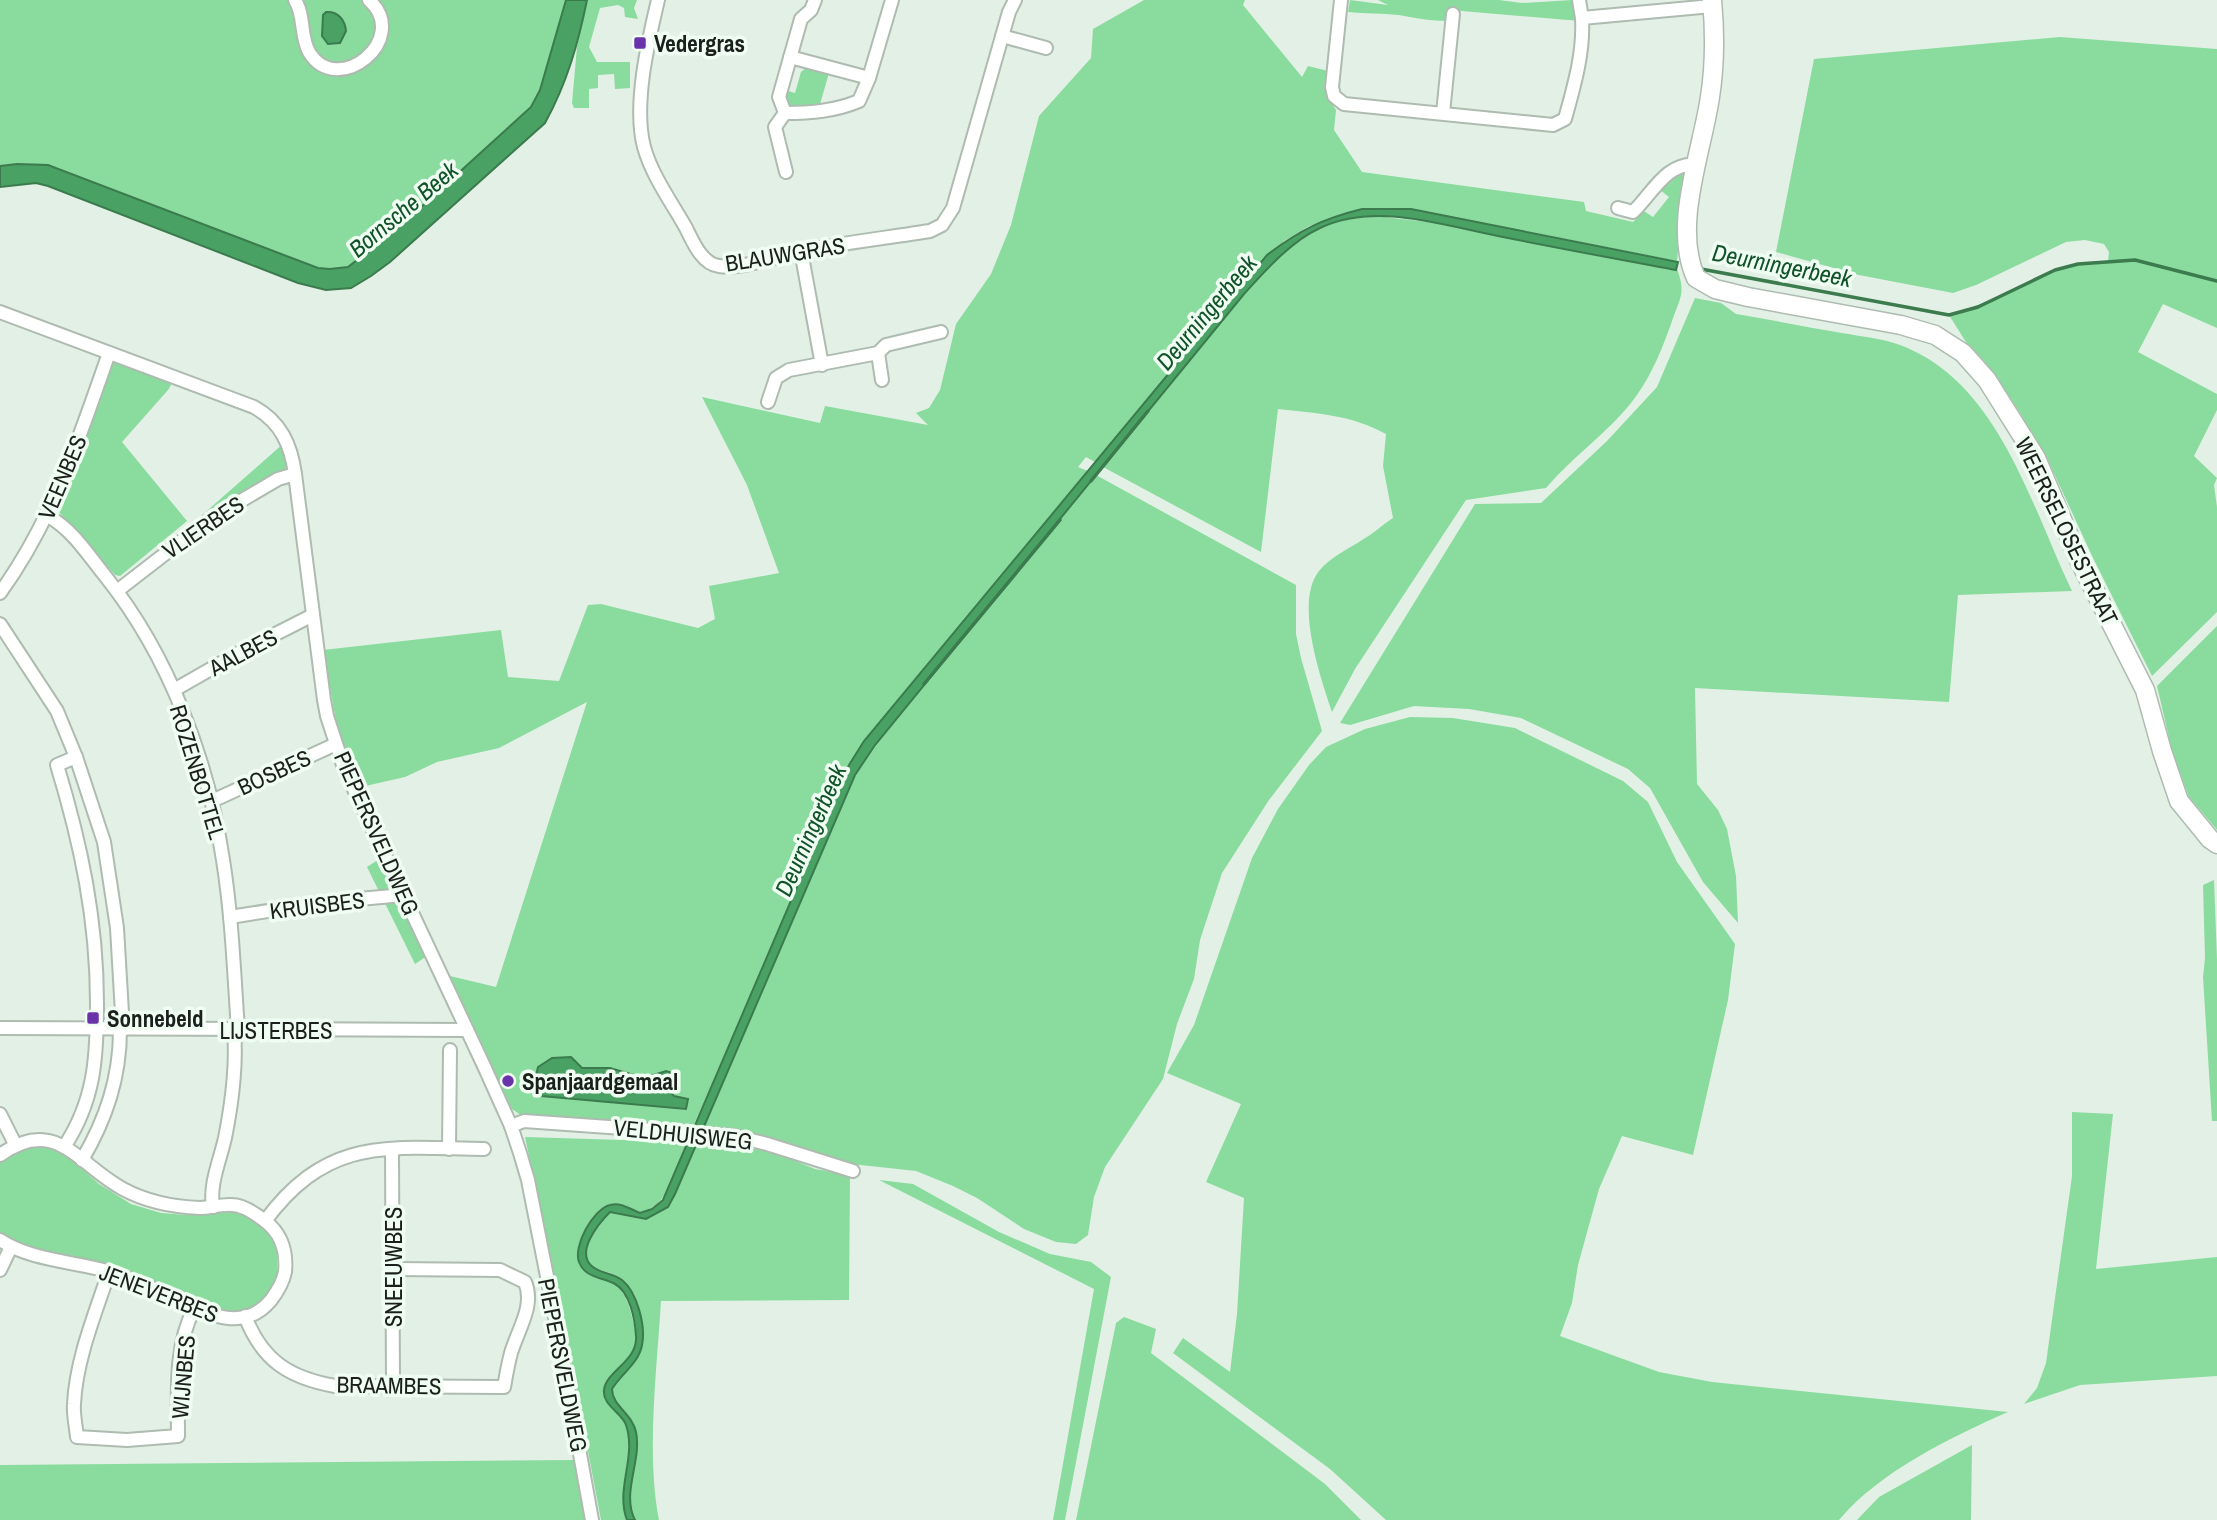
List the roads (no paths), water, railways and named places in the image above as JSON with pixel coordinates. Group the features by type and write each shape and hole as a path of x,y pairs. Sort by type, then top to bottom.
{"street":[{"path":"295,0 300,8 309,52 317,61 339,69 368,59 377,43 381,31 379,13 369,0"},
{"name":"BLAUWGRAS","path":"659,0 646,49 642,82 641,126 644,147 651,165 697,248 708,263 717,266 730,266 801,251 930,231 942,225 953,208 1002,36 1015,0"},
{"path":"785,113 779,96 801,19 811,10 815,0"},
{"path":"785,113 841,108 859,101 869,78 892,0"},
{"path":"1341,0 1332,87 1334,96 1344,104 1553,125 1565,119 1578,70 1583,36 1579,0"},
{"path":"1582,18 1712,3"},
{"name":"WEERSELOSESTRAAT","path":"1712,3 1714,69 1687,219 1686,237 1696,278 1715,289 1748,297 1901,325 1935,335 1963,353 1987,380 2036,458 2080,562 2145,690 2179,801 2217,844"},
{"path":"1443,113 1453,14"},
{"path":"1002,36 1046,48"},
{"path":"790,57 869,78"},
{"path":"785,113 775,127 786,172"},
{"path":"1618,208 1633,212 1671,171 1687,164 1697,165"},
{"path":"801,251 822,365"},
{"name":"PIEPERSVELDWEG","path":"0,312 263,412 286,438 295,474 324,700 336,744 344,768 510,1126 528,1180 592,1520"},
{"path":"768,402 776,378 789,370 878,353 886,345 941,332"},
{"name":"VEENBES","path":"0,593 20,566 48,516 109,353"},
{"path":"878,353 882,380"},
{"name":"VLIERBES","path":"117,591 178,541 210,519 278,479 295,474"},
{"name":"ROZENBOTTEL","path":"48,516 64,526 138,620 174,690 195,744 212,801 230,917 236,1030 232,1094 211,1197 213,1207"},
{"name":"AALBES","path":"174,690 313,615"},
{"path":"0,624 57,711 76,757 104,842 117,928 122,1030 119,1061 109,1104 94,1140 82,1160"},
{"name":"BOSBES","path":"212,801 336,744"},
{"path":"64,1147 78,1122 91,1089 96,1063 97,956 92,911 76,828 57,765 76,757"},
{"name":"KRUISBES","path":"230,917 325,902 404,895"},
{"name":"LIJSTERBES","path":"0,1028 467,1030"},
{"path":"449,1149 450,1050"},
{"path":"0,1114 15,1144"},
{"name":"VELDHUISWEG","path":"510,1126 524,1121 709,1133 751,1139 853,1171"},
{"path":"0,1155 15,1144 45,1138 64,1147 111,1183 134,1195 158,1203 202,1208 232,1205 265,1220 310,1173 333,1160 358,1153 393,1149 484,1149"},
{"name":"SNEEUWBES","path":"393,1149 393,1386"},
{"name":"JENEVERBES","path":"6,1244 26,1254 71,1262 126,1277 194,1309 225,1320 246,1317 267,1305 284,1276 284,1245 265,1220"},
{"path":"0,1270 6,1244"},
{"name":"BRAAMBES","path":"246,1317 251,1330 272,1360 289,1373 313,1382 335,1386 504,1387 529,1292 525,1282 500,1270 393,1269"},
{"name":"WIJNBES","path":"109,1272 87,1342 74,1405 77,1437 127,1440 178,1436 178,1382 183,1340 194,1309"}],"waterway":[{"name":"Deurningerbeek","path":"1701,269 1949,315 1978,307 2055,270 2078,264 2135,260 2217,281"},
{"name":"Deurningerbeek","path":"1091,481 1148,411"},
{"name":"Deurningerbeek","path":"924,684 1060,520"}],"place":[{"name":"Vedergras","path":"640,43"},
{"name":"Sonnebeld","path":"93,1018"},
{"name":"Spanjaardgemaal","path":"508,1081"}],"water label":[{"name":"Bornsche Beek","path":"403,209"}]}
